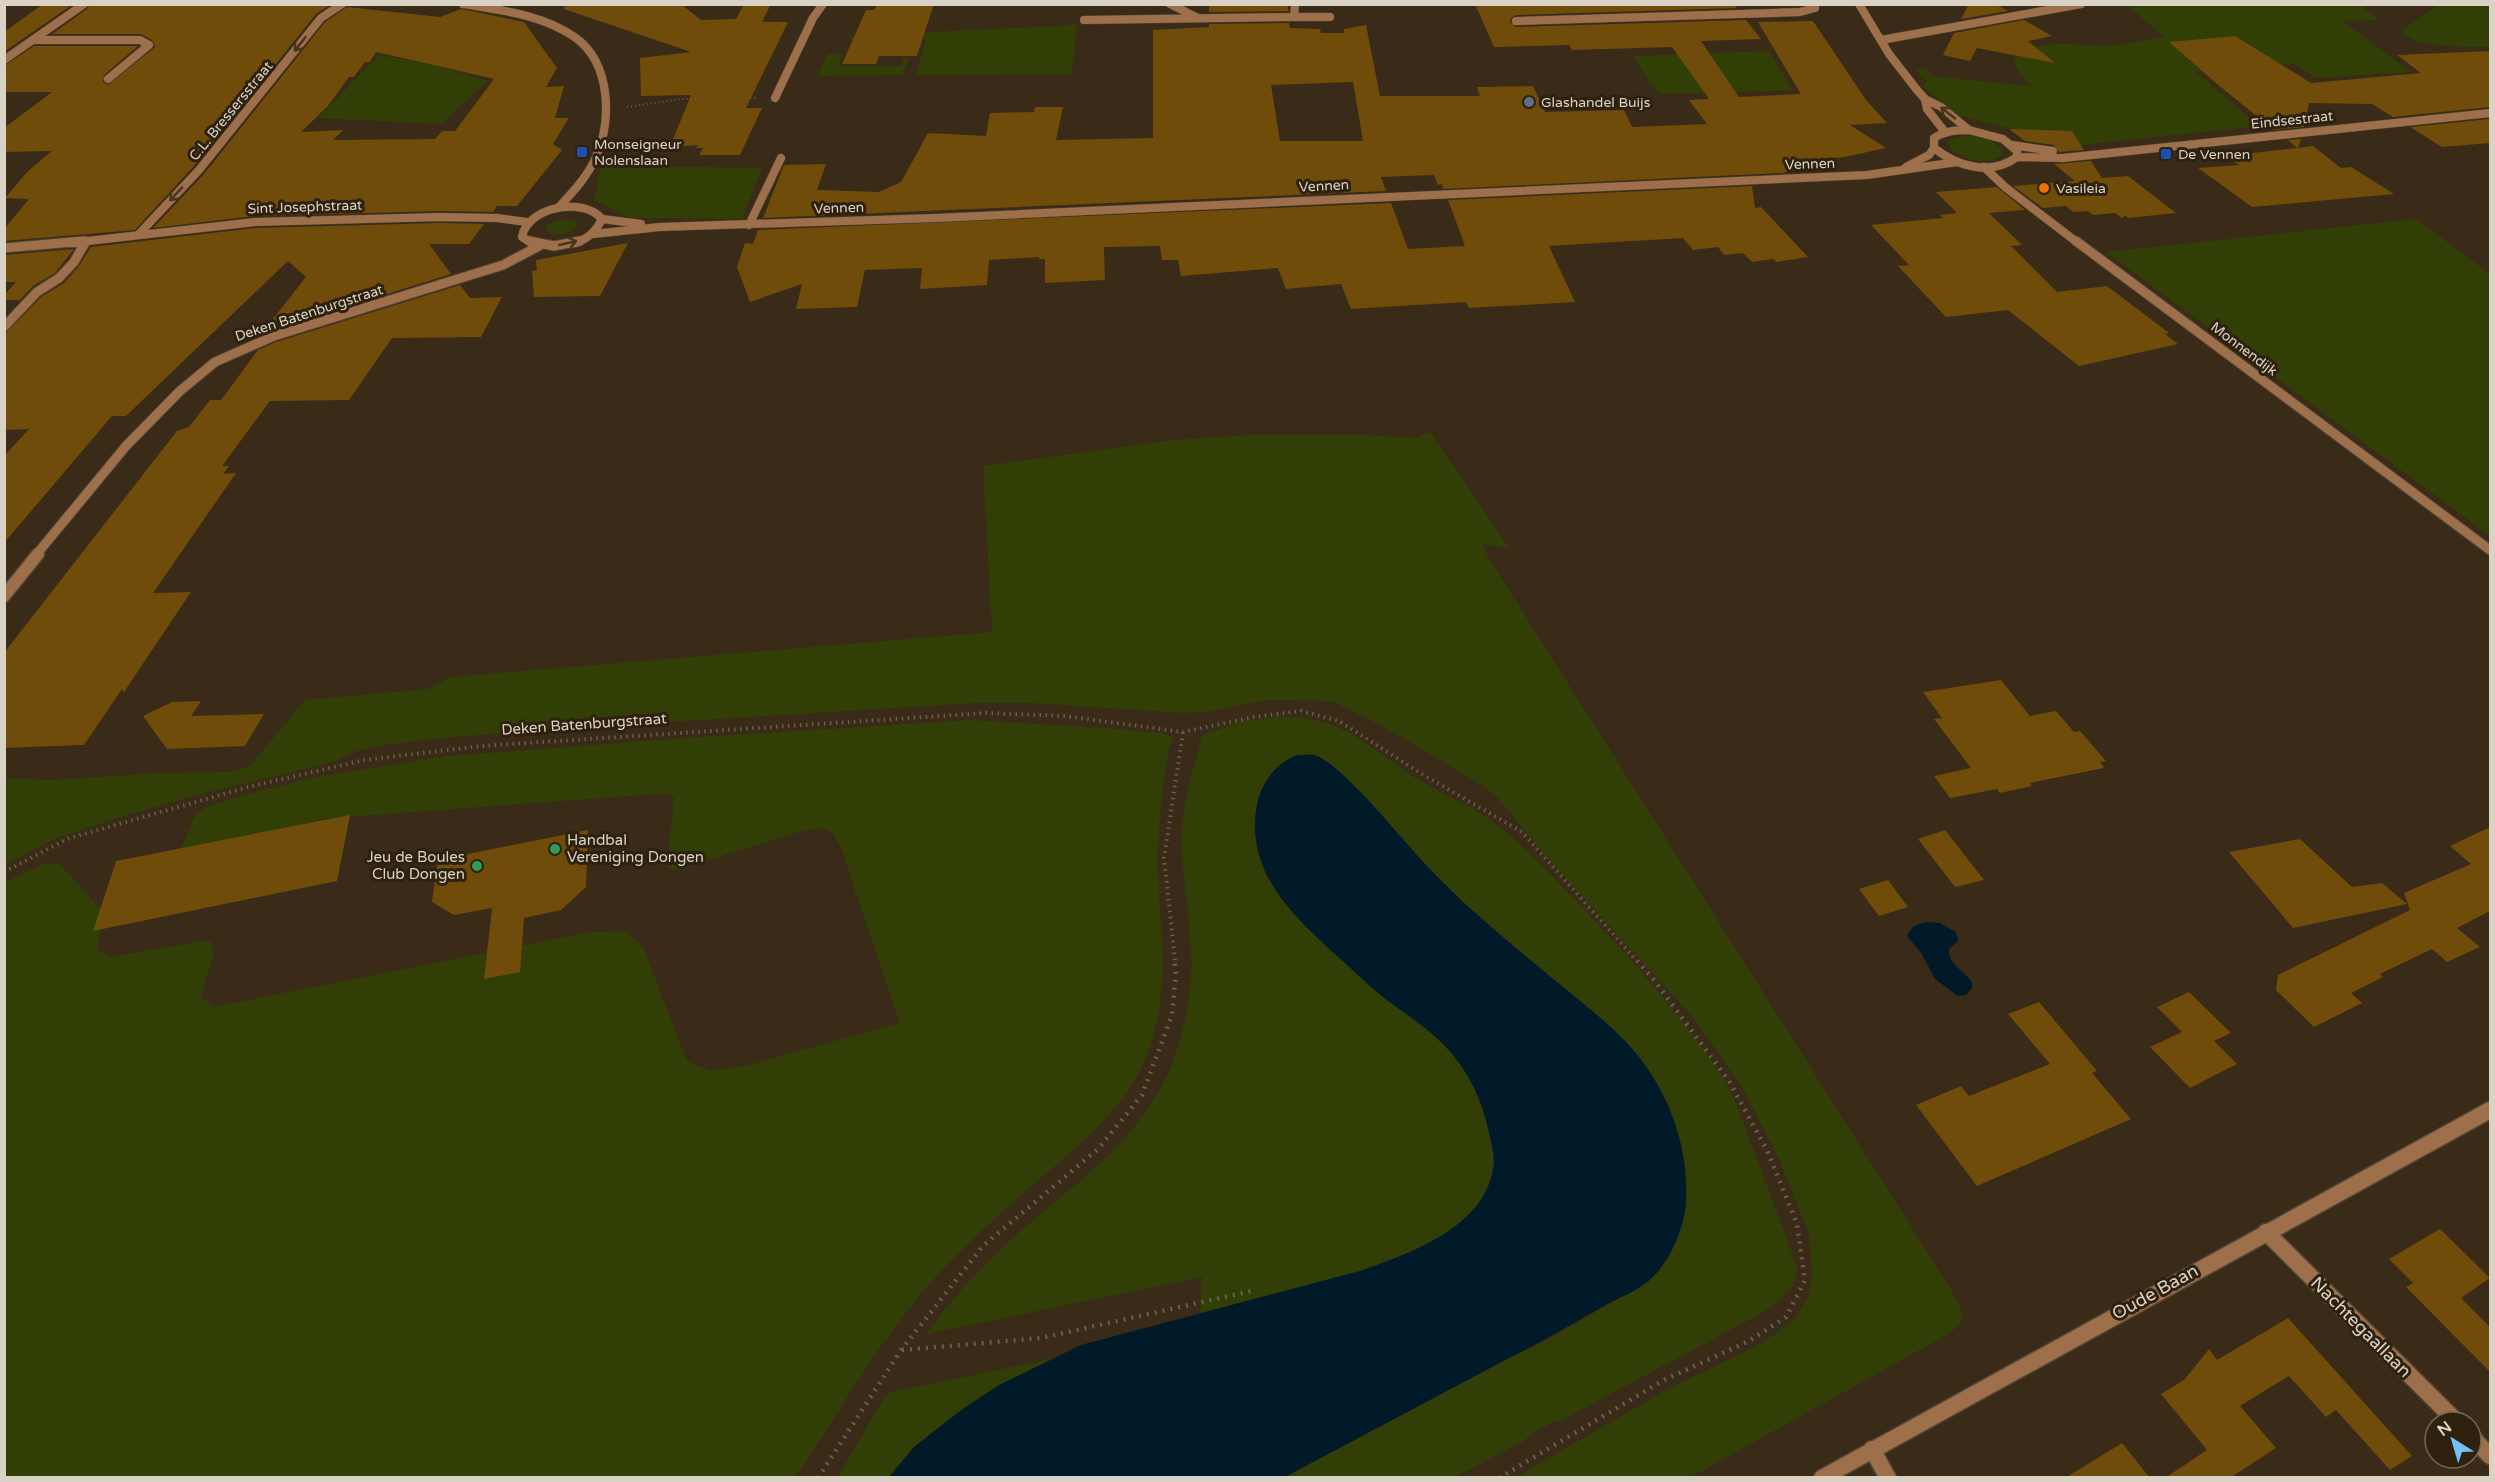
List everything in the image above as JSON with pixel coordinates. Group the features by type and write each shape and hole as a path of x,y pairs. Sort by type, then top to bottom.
{"street":[{"path":"4,60 84,4"},
{"name":"C.L. Bressersstraat","path":"140,234 199,170 321,18 342,4"},
{"path":"463,4 549,25 584,44 596,63 602,81 605,126 597,156 582,182 558,208"},
{"path":"776,98 813,18 823,4"},
{"path":"1170,4 1199,18"},
{"path":"1294,17 1295,4"},
{"path":"1859,4 1881,40 1924,99 1927,109 1945,132 1968,130"},
{"path":"1881,40 2081,4"},
{"path":"1516,21 1813,8"},
{"path":"1084,20 1330,17"},
{"path":"33,40 140,40 149,45 108,79"},
{"path":"1924,99 1941,107 1968,130"},
{"name":"Eindsestraat","path":"2017,157 2063,158 2490,113"},
{"name":"Eindsestraat","path":"1968,130 1993,135 2012,145 2097,154"},
{"name":"Vennen","path":"1900,171 1929,154 1934,148 1934,138 1945,132"},
{"path":"1934,148 1957,162 1984,167 2012,163 2017,157 2017,151 2012,145"},
{"path":"749,225 781,158"},
{"name":"Vennen","path":"539,246 570,244 593,234 660,227 749,225 1867,175 1957,162"},
{"name":"Monnendijk","path":"1984,167 2005,187 2077,242 2490,550"},
{"path":"582,182 585,202 603,219 601,226 593,234"},
{"path":"539,246 528,243 522,237 522,228 527,222 543,213 585,202"},
{"name":"Sint Josephstraat","path":"4,248 255,222 482,217 527,222"},
{"name":"Vennen","path":"603,219 660,227"},
{"path":"4,327 37,292 60,278 74,262 86,241"},
{"name":"Deken Batenburgstraat","path":"4,596 117,458 149,423 209,366 238,350 274,336 503,265 539,246"},
{"name":"Oude Baan","path":"1822,1478 2490,1110"},
{"name":"Nachtegaallaan","path":"2266,1232 2445,1410"},
{"path":"1872,1449 1888,1478"}],"path":[{"path":"605,110 681,99 776,98"},
{"name":"Deken Batenburgstraat","path":"4,872 68,839 248,787 364,760 469,747 986,713 1064,716 1184,732 1254,717 1301,711 1339,721 1422,774 1522,832 1654,980 1729,1081 1767,1150 1797,1224 1805,1280 1786,1317 1749,1341 1664,1380 1499,1478"},
{"path":"818,1478 901,1350 982,1246 1098,1149 1142,1095 1172,1015 1176,974 1164,858 1184,732"},
{"path":"901,1350 1041,1338 1256,1290"}],"green space":[{"path":"2359,4 2379,20 2343,21 2411,72 2316,78 2295,64 2195,71 2259,126 2080,145 1960,116 1922,86 1927,82 1916,69 1926,68 1932,76 2030,86 2017,69 2014,60 2034,48 2055,44 2115,45 2164,37 2127,5"},
{"path":"2438,5 2490,5 2490,47 2430,44 2400,32"},
{"path":"1077,25 1072,74 916,75 926,39 850,40 851,36"},
{"path":"1769,51 1793,90 1660,94 1651,85 1633,56"},
{"path":"827,54 842,54 838,66 901,66 904,58 909,58 903,75 818,76"},
{"path":"379,55 435,65 488,81 441,124 318,118"},
{"path":"1961,136 1991,140 2003,153 1991,160 1965,158 1952,149 1948,143"},
{"path":"601,167 762,168 742,219 632,218 594,201"},
{"path":"561,219 576,221 578,226 562,234 546,231 547,225"},
{"path":"2416,219 2490,274 2490,536 2106,252"},
{"path":"1430,432 1509,548 1483,544 1488,557 1950,1288 1962,1312 1961,1323 1950,1333 1691,1477 1516,1477 1670,1388 1757,1346 1794,1321 1808,1297 1812,1274 1809,1234 1779,1159 1741,1085 1692,1016 1552,863 1496,796 1485,787 1395,733 1332,701 1266,700 1207,712 1184,713 1031,703 976,703 553,729 421,740 356,751 333,762 197,795 120,817 52,840 5,865 5,778 50,780 161,773 229,772 250,766 305,700 428,689 451,677 992,632 983,466 1174,440 1250,435 1367,435 1417,438"},
{"path":"1275,717 1319,721 1337,727 1352,734 1426,784 1481,813 1522,846 1589,915 1672,1009 1725,1081 1736,1103 1798,1269 1792,1287 1775,1304 1760,1314 1560,1421 1555,1421 1536,1431 1522,1442 1455,1477 1285,1477 1507,1359 1544,1342 1639,1287 1686,1172 1681,1144 1670,1108 1649,1070 1536,965 1462,901 1349,782 1328,764 1284,761 1273,772 1261,793 1255,816 1255,838 1260,859 1279,896 1308,929 1377,992 1442,1043 1466,1071 1476,1090 1486,1120 1491,1141 1493,1168 1486,1191 1472,1211 1431,1241 1383,1263 1200,1313 1202,1277 926,1334 972,1278 997,1253 1118,1146 1155,1098 1169,1071 1180,1040 1189,995 1191,950 1182,835 1186,798 1203,735 1243,721"},
{"path":"971,720 1117,729 1162,733 1172,737 1161,802 1158,874 1162,971 1155,1029 1141,1069 1116,1106 1085,1139 996,1218 933,1280 895,1326 796,1477 5,1478 5,882 44,864 59,863 104,913 97,950 111,957 202,941 211,942 214,954 201,996 213,1007 591,932 626,931 643,947 687,1061 711,1071 745,1066 900,1023 843,852 833,833 822,828 802,831 671,870 667,865 674,798 668,793 321,819 166,882 196,814 212,805 317,777 448,756"},
{"path":"1055,1358 1009,1381 944,1423 924,1439 889,1477 837,1478 887,1393"}],"water":[{"path":"1297,755 1315,755 1327,761 1341,773 1459,898 1602,1020 1639,1057 1650,1072 1668,1106 1681,1143 1684,1162 1685,1211 1679,1234 1668,1257 1654,1276 1636,1290 1285,1477 889,1477 914,1447 964,1408 999,1385 1081,1345 1360,1271 1401,1256 1444,1234 1462,1221 1477,1205 1488,1186 1494,1160 1488,1128 1477,1094 1459,1063 1437,1038 1377,992 1304,925 1277,892 1266,874 1255,834 1260,793 1274,771 1288,759"},
{"path":"1927,922 1940,923 1956,932 1958,941 1949,949 1949,955 1972,982 1972,988 1966,995 1958,996 1935,979 1922,954 1907,936 1915,926"}],"building":[{"path":"43,4 73,4 4,52 4,32"},
{"path":"90,4 330,5 316,14 194,166 135,230 4,241 4,229 29,199 5,198 27,172 52,151 4,152 4,128 52,92 4,92 4,66 34,46 138,46 104,75 103,82 108,85 155,47 152,40 141,34 52,34 87,9"},
{"path":"565,4 681,4 701,20 736,19 744,4 771,4 762,22 788,22 746,108 762,108 740,155 699,155 703,148 696,148 698,145 670,147 691,95 641,96 640,58 691,52 564,9"},
{"path":"878,4 934,4 917,56 879,56 876,64 842,64 866,10 874,10"},
{"path":"1209,4 1288,4 1288,11 1209,12"},
{"path":"1734,4 1737,8 1516,15 1511,18 1510,22 1516,27 1746,20 1761,39 1701,41 1739,97 1801,94 1758,22 1813,21 1866,100 1887,123 1850,125 1886,148 1845,157 1814,160 1819,165 1782,173 1443,189 1442,184 1438,185 1434,175 1381,177 1386,191 763,218 784,165 826,164 817,190 879,192 901,182 928,133 986,136 990,113 1034,112 1035,107 1063,107 1056,140 1153,138 1153,30 1209,27 1209,24 1289,23 1290,28 1320,29 1321,33 1344,33 1344,29 1366,25 1380,96 1480,96 1477,87 1533,86 1545,112 1624,110 1632,127 1707,124 1689,100 1709,99 1672,47 1572,50 1569,45 1494,47 1476,6","holes":["1353,82 1363,141 1280,141 1271,85"]},
{"path":"1969,4 1995,4 2008,11 1961,19"},
{"path":"347,7 440,17 461,9 524,22 557,68 546,87 564,86 555,118 569,118 553,144 562,150 517,206 497,206 493,212 440,211 255,216 153,228 204,174 325,22","holes":["376,52 494,79 455,131 442,131 435,139 333,140 343,130 301,132 328,106 349,77 354,77 365,62 370,62"]},
{"path":"2024,20 2052,36 2028,41 2055,63 1977,48 1970,61 1943,55 1954,33"},
{"path":"2235,36 2311,83 2421,73 2397,55 2490,51 2490,107 2393,117 2372,104 2309,103 2304,127 2274,130 2169,42"},
{"path":"2490,119 2490,143 2442,147 2410,127"},
{"path":"2009,129 2072,131 2084,150 2059,152 2054,145 2025,141"},
{"path":"2301,139 2298,148 2313,146 2341,168 2351,167 2394,194 2252,207 2198,168 2239,165 2226,156 2297,148 2288,140"},
{"path":"2091,161 2102,178 2128,176 2176,213 2128,218 2125,215 2122,218 2115,213 2093,215 2088,211 2073,212 2066,206 2043,208 2013,186 2075,181 2054,164"},
{"path":"1752,186 1755,208 1761,207 1808,257 1776,262 1773,259 1752,262 1743,253 1724,255 1718,247 1693,250 1683,238 1549,246 1575,302 1469,308 1466,302 1351,309 1341,284 1286,289 1278,268 1181,276 1178,260 1162,260 1160,246 1104,247 1105,280 1045,283 1045,259 1039,259 1039,257 989,260 987,285 920,289 922,268 865,270 857,307 796,309 802,284 750,302 737,267 745,243 753,244 758,230 1391,203 1408,249 1465,246 1448,200"},
{"path":"1997,187 2025,210 1989,213 2022,245 2011,246 2057,292 2107,286 2169,333 2165,334 2178,344 2079,366 2008,310 1946,317 1898,266 1909,265 1871,225 1943,218 1940,215 1957,213 1936,192"},
{"path":"484,224 469,244 429,244 451,274 275,329 277,326 265,329 306,277 288,261 126,416 112,416 4,543 4,456 29,429 4,430 4,335 41,297 64,283 79,266 91,247 255,228"},
{"path":"628,243 600,296 534,297 532,271 537,270 536,260"},
{"path":"74,249 55,273 33,286 20,300 4,300 4,295 16,282 4,282 4,255"},
{"path":"460,285 470,298 502,297 481,337 392,338 349,400 270,401 222,466 229,466 223,474 236,473 153,593 191,592 124,692 122,689 84,745 4,748 4,653 177,431 189,427 210,400 221,400 258,350 276,342"},
{"path":"2001,680 2030,716 2056,711 2074,732 2080,731 2106,761 2100,762 2104,768 2030,783 2032,786 2000,793 1997,789 1950,798 1934,776 1971,768 1934,719 1942,718 1923,692"},
{"path":"201,701 191,716 264,714 245,746 167,749 143,716 172,702"},
{"path":"350,815 337,881 93,931 116,861"},
{"path":"2490,827 2490,911 2457,928 2480,947 2447,962 2432,949 2380,974 2383,977 2351,993 2362,1003 2314,1027 2276,990 2278,975 2410,910 2404,893 2471,864 2450,846"},
{"path":"588,830 586,887 561,910 524,918 520,972 484,979 492,908 454,915 432,902 438,860"},
{"path":"1945,830 1984,880 1955,887 1918,839"},
{"path":"2300,839 2352,887 2382,883 2407,904 2293,928 2229,852"},
{"path":"1888,880 1908,907 1879,916 1859,889"},
{"path":"2189,992 2231,1033 2214,1041 2237,1064 2190,1088 2150,1047 2182,1032 2157,1007"},
{"path":"2039,1002 2097,1071 2092,1073 2131,1119 1977,1186 1916,1105 1961,1086 1969,1096 2050,1064 2008,1014"},
{"path":"2440,1229 2490,1278 2461,1298 2490,1327 2490,1372 2406,1287 2413,1283 2389,1259"},
{"path":"2288,1318 2412,1456 2390,1470 2336,1410 2326,1417 2289,1376 2240,1406 2276,1448 2230,1478 2165,1478 2207,1450 2161,1394 2184,1380 2209,1349 2217,1360"},
{"path":"2122,1443 2150,1478 2065,1478"}],"place":[{"name":"Glashandel Buijs","path":"1529,102"},
{"name":"Monseigneur Nolenslaan","path":"582,152"},
{"name":"De Vennen","path":"2166,154"},
{"name":"Vasileia","path":"2044,188"},
{"name":"Handbal Vereniging Dongen","path":"555,849"},
{"name":"Jeu de Boules Club Dongen","path":"477,866"}]}
